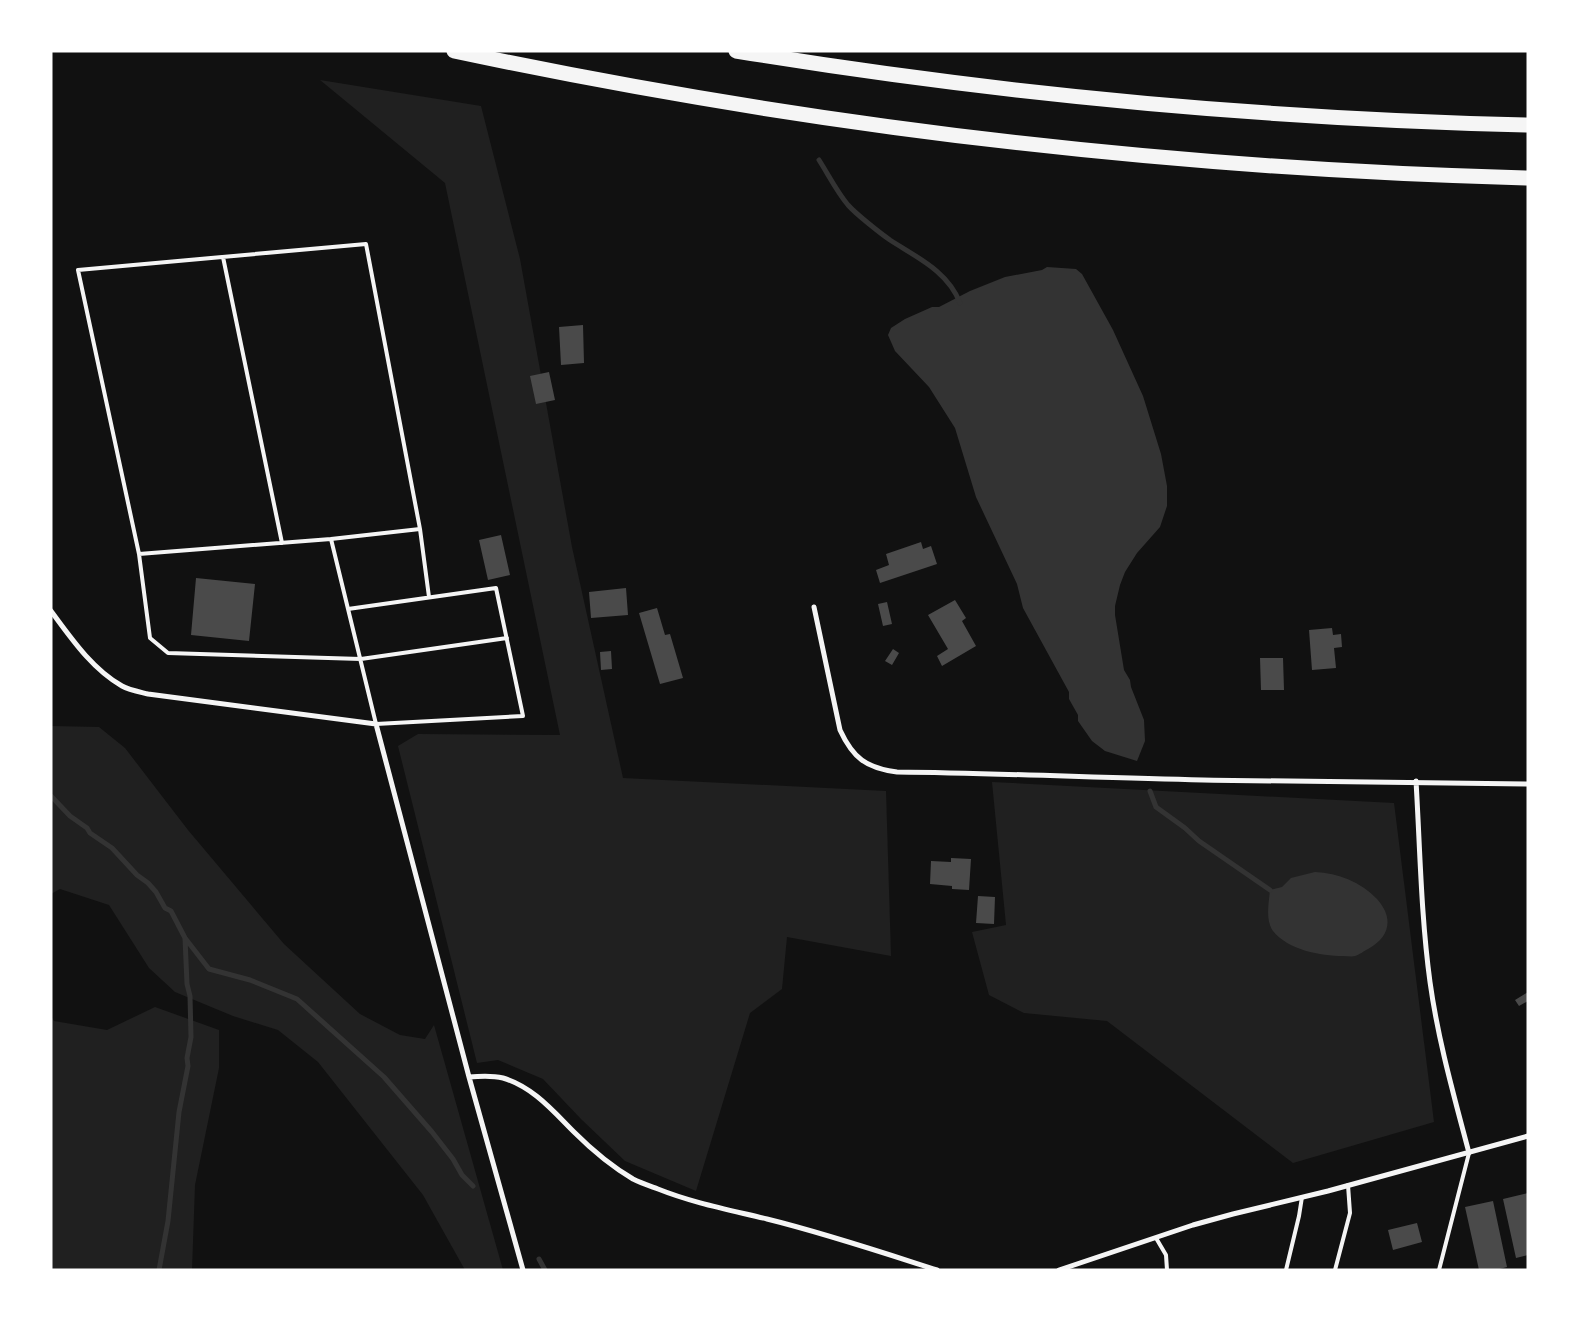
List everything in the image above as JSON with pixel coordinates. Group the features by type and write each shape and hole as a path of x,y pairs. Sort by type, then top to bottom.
{"highway":[{"path":"454,51 569,76 782,112 1004,142 1118,154 1286,167 1528,178"},
{"path":"736,51 900,76 1123,102 1345,118 1528,125"}],"street":[{"path":"814,606 840,730 855,755 880,770 1204,780 1528,784"},
{"path":"51,611 78,647 100,670 122,686 148,694 376,724 469,1077 523,1270"},
{"path":"1416,782 1430,982 1442,1048 1468,1152"},
{"path":"469,1077 487,1076 504,1078 532,1093 555,1112 592,1149 635,1180 697,1202 821,1234 937,1270"},
{"path":"1059,1270 1233,1214 1528,1136"}],"lane":[{"path":"429,598 420,529 366,244 78,270 139,554 150,638 168,652 361,658 507,638"},
{"path":"223,257 282,543"},
{"path":"139,554 331,539 420,529"},
{"path":"331,539 348,609 361,658 376,724 523,716 496,588 348,609"},
{"path":"1440,1270 1468,1152"},
{"path":"1335,1270 1350,1213 1348,1185"},
{"path":"1286,1270 1302,1197"},
{"path":"1156,1238 1166,1255 1166,1270"}],"shaded area":[{"path":"320,80 481,106 520,259 572,547 623,778 886,791 891,956 787,937 782,989 750,1013 696,1191 625,1161 543,1079 498,1060 477,1063 398,746 418,734 560,735 445,183"},
{"path":"1047,267 1076,269 1082,274 1113,330 1143,396 1161,454 1167,486 1167,506 1160,527 1137,553 1125,572 1115,606 1124,670 1130,680 1144,720 1145,741 1137,761 1105,751 1092,741 1078,721 1078,715 1069,699 1069,692 1023,608 1017,584 976,497 955,428 929,387 895,351 888,335 891,328 905,319 932,307 939,307 970,291 1005,277 1042,270"},
{"path":"51,726 99,727 125,748 188,830 284,944 360,1014 400,1035 425,1039 434,1025 503,1270 465,1270 423,1195 318,1062 278,1030 233,1016 175,992 149,968 109,905 60,889 51,894"},
{"path":"992,782 1394,803 1434,1122 1293,1163 1107,1021 1024,1013 989,995 972,932 1006,925"},
{"path":"1315,872 1341,876 1364,888 1377,899 1386,913 1387,920 1387,927 1381,939 1360,954 1354,956 1334,956 1305,951 1279,938 1269,922 1268,905 1270,890 1282,887 1291,878"},
{"path":"155,1007 219,1030 219,1068 195,1185 192,1270 51,1270 51,1016 54,1021 107,1030"}],"building":[{"path":"583,325 584,363 561,365 559,327"},
{"path":"549,372 555,400 536,404 530,376"},
{"path":"501,535 510,575 488,580 479,540"},
{"path":"921,542 923,549 931,546 937,564 880,583 876,570 889,565 886,554"},
{"path":"196,578 255,584 249,641 191,635"},
{"path":"626,588 628,615 591,618 589,592"},
{"path":"955,600 966,618 962,621 976,646 942,666 937,656 948,649 928,615"},
{"path":"887,602 892,624 883,626 878,604"},
{"path":"657,608 665,635 670,634 683,678 660,684 639,613"},
{"path":"1332,628 1333,635 1341,634 1342,647 1334,648 1336,668 1312,670 1309,630"},
{"path":"893,649 899,653 892,665 885,661"},
{"path":"611,651 612,669 601,670 600,652"},
{"path":"1260,658 1283,658 1284,690 1261,690"},
{"path":"951,858 971,859 969,890 952,889 952,886 930,884 931,861 951,862"},
{"path":"978,896 995,897 994,924 976,923"},
{"path":"1528,992 1528,1001 1519,1006 1515,1000"},
{"path":"1528,1193 1528,1255 1516,1258 1503,1199"},
{"path":"1493,1201 1507,1267 1496,1270 1479,1270 1465,1207"},
{"path":"1417,1223 1422,1242 1393,1250 1388,1230"}],"waterway":[{"path":"819,160 848,205 886,237 939,273 948,282 960,303"},
{"path":"1150,791 1156,807 1185,828 1199,841 1270,890"},
{"path":"51,796 70,816 112,848 137,875 148,883 156,892 165,908 171,911 185,938 209,969 250,980 297,999 384,1077 432,1132 453,1159 462,1175 473,1186"},
{"path":"159,1270 168,1221 179,1112 188,1066 187,1058 191,1037 185,938"},
{"path":"539,1259 545,1270"}]}
